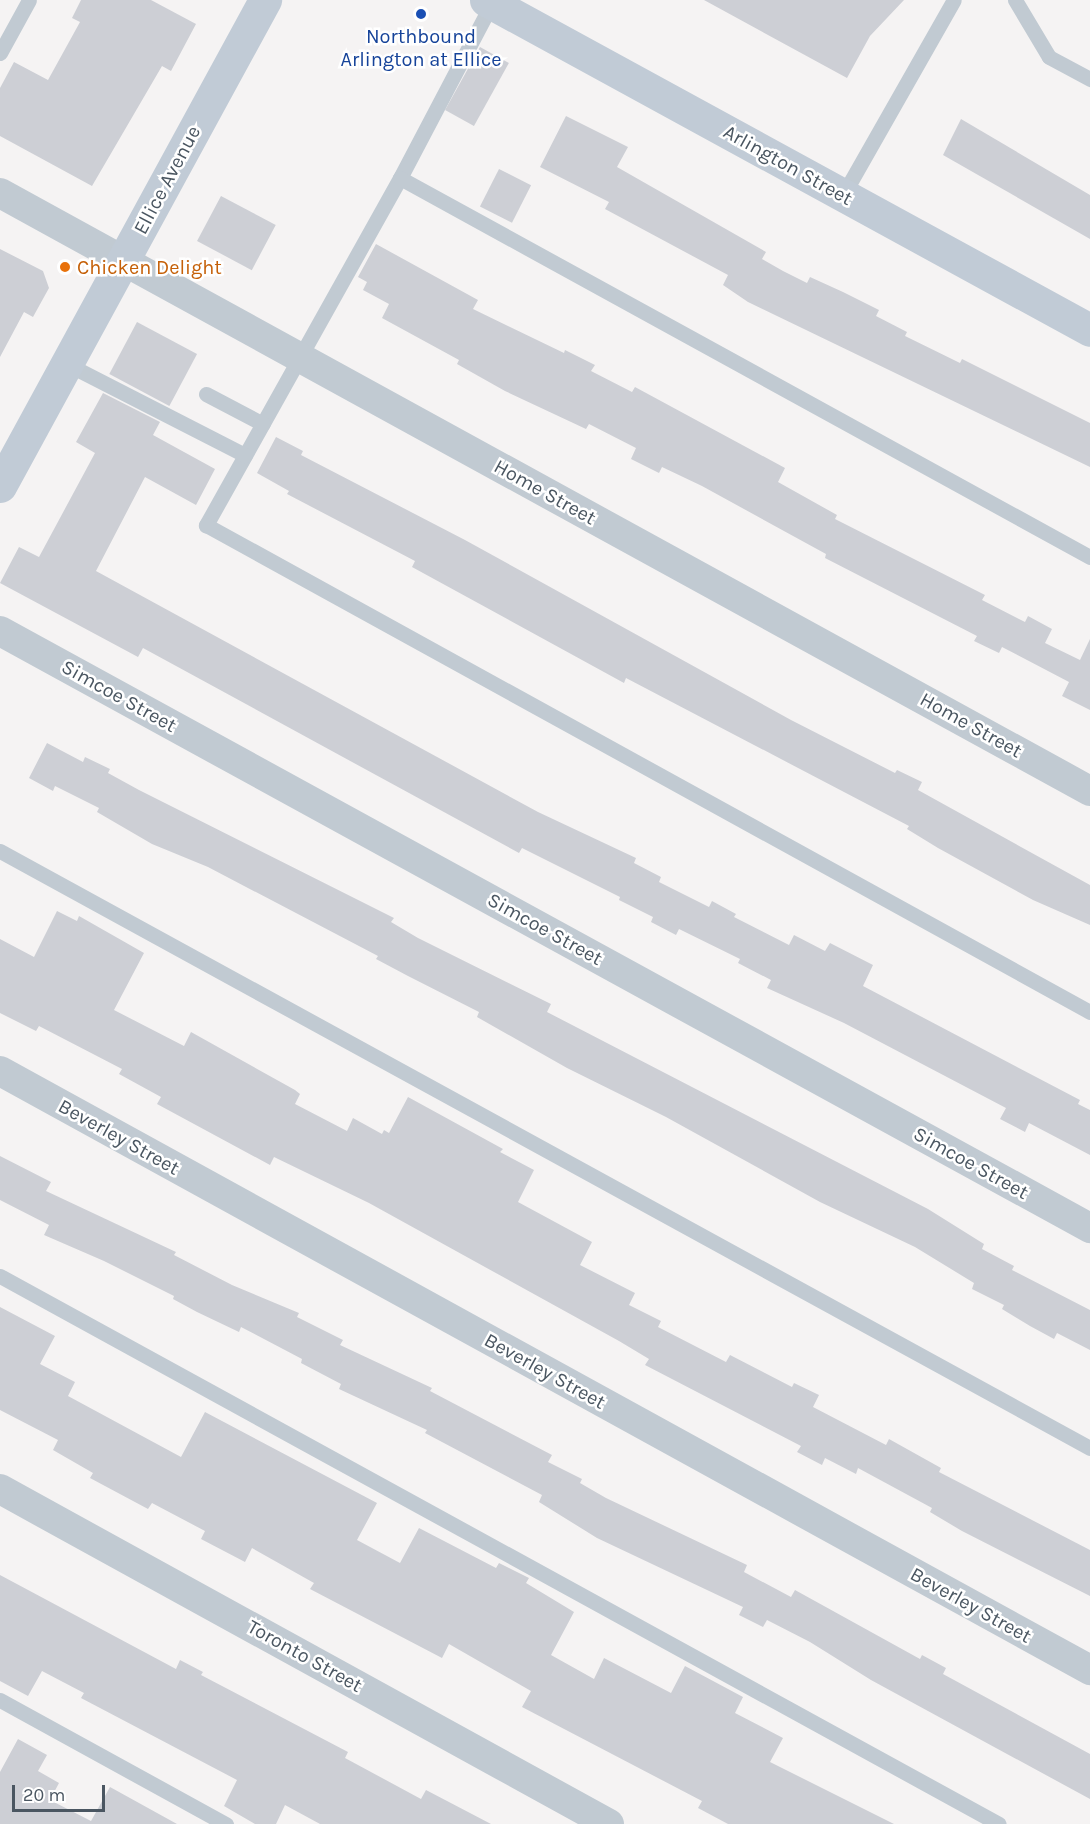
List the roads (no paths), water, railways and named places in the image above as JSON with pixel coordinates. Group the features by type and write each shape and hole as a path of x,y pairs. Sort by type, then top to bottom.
{"main road":[{"name":"Ellice Avenue","path":"0,486 265,0"},
{"name":"Arlington Street","path":"490,1 1090,330"}],"street":[{"name":"Home Street","path":"0,193 1090,791"},
{"name":"Simcoe Street","path":"0,631 1090,1228"},
{"name":"Beverley Street","path":"0,1071 1090,1670"},
{"name":"Toronto Street","path":"0,1489 609,1824"}],"lane":[{"path":"0,53 28,0"},
{"path":"843,195 954,0"},
{"path":"1015,0 1049,57 1090,80"},
{"path":"490,1 400,178 206,525 1090,1012"},
{"path":"400,178 1090,557"},
{"path":"67,364 245,455"},
{"path":"206,394 263,424"},
{"path":"0,851 1090,1448"},
{"path":"0,1276 999,1824"},
{"path":"0,1700 226,1824"}],"place":[{"name":"Northbound Arlington at Ellice","path":"421,14"},
{"name":"Chicken Delight","path":"65,267"}]}
